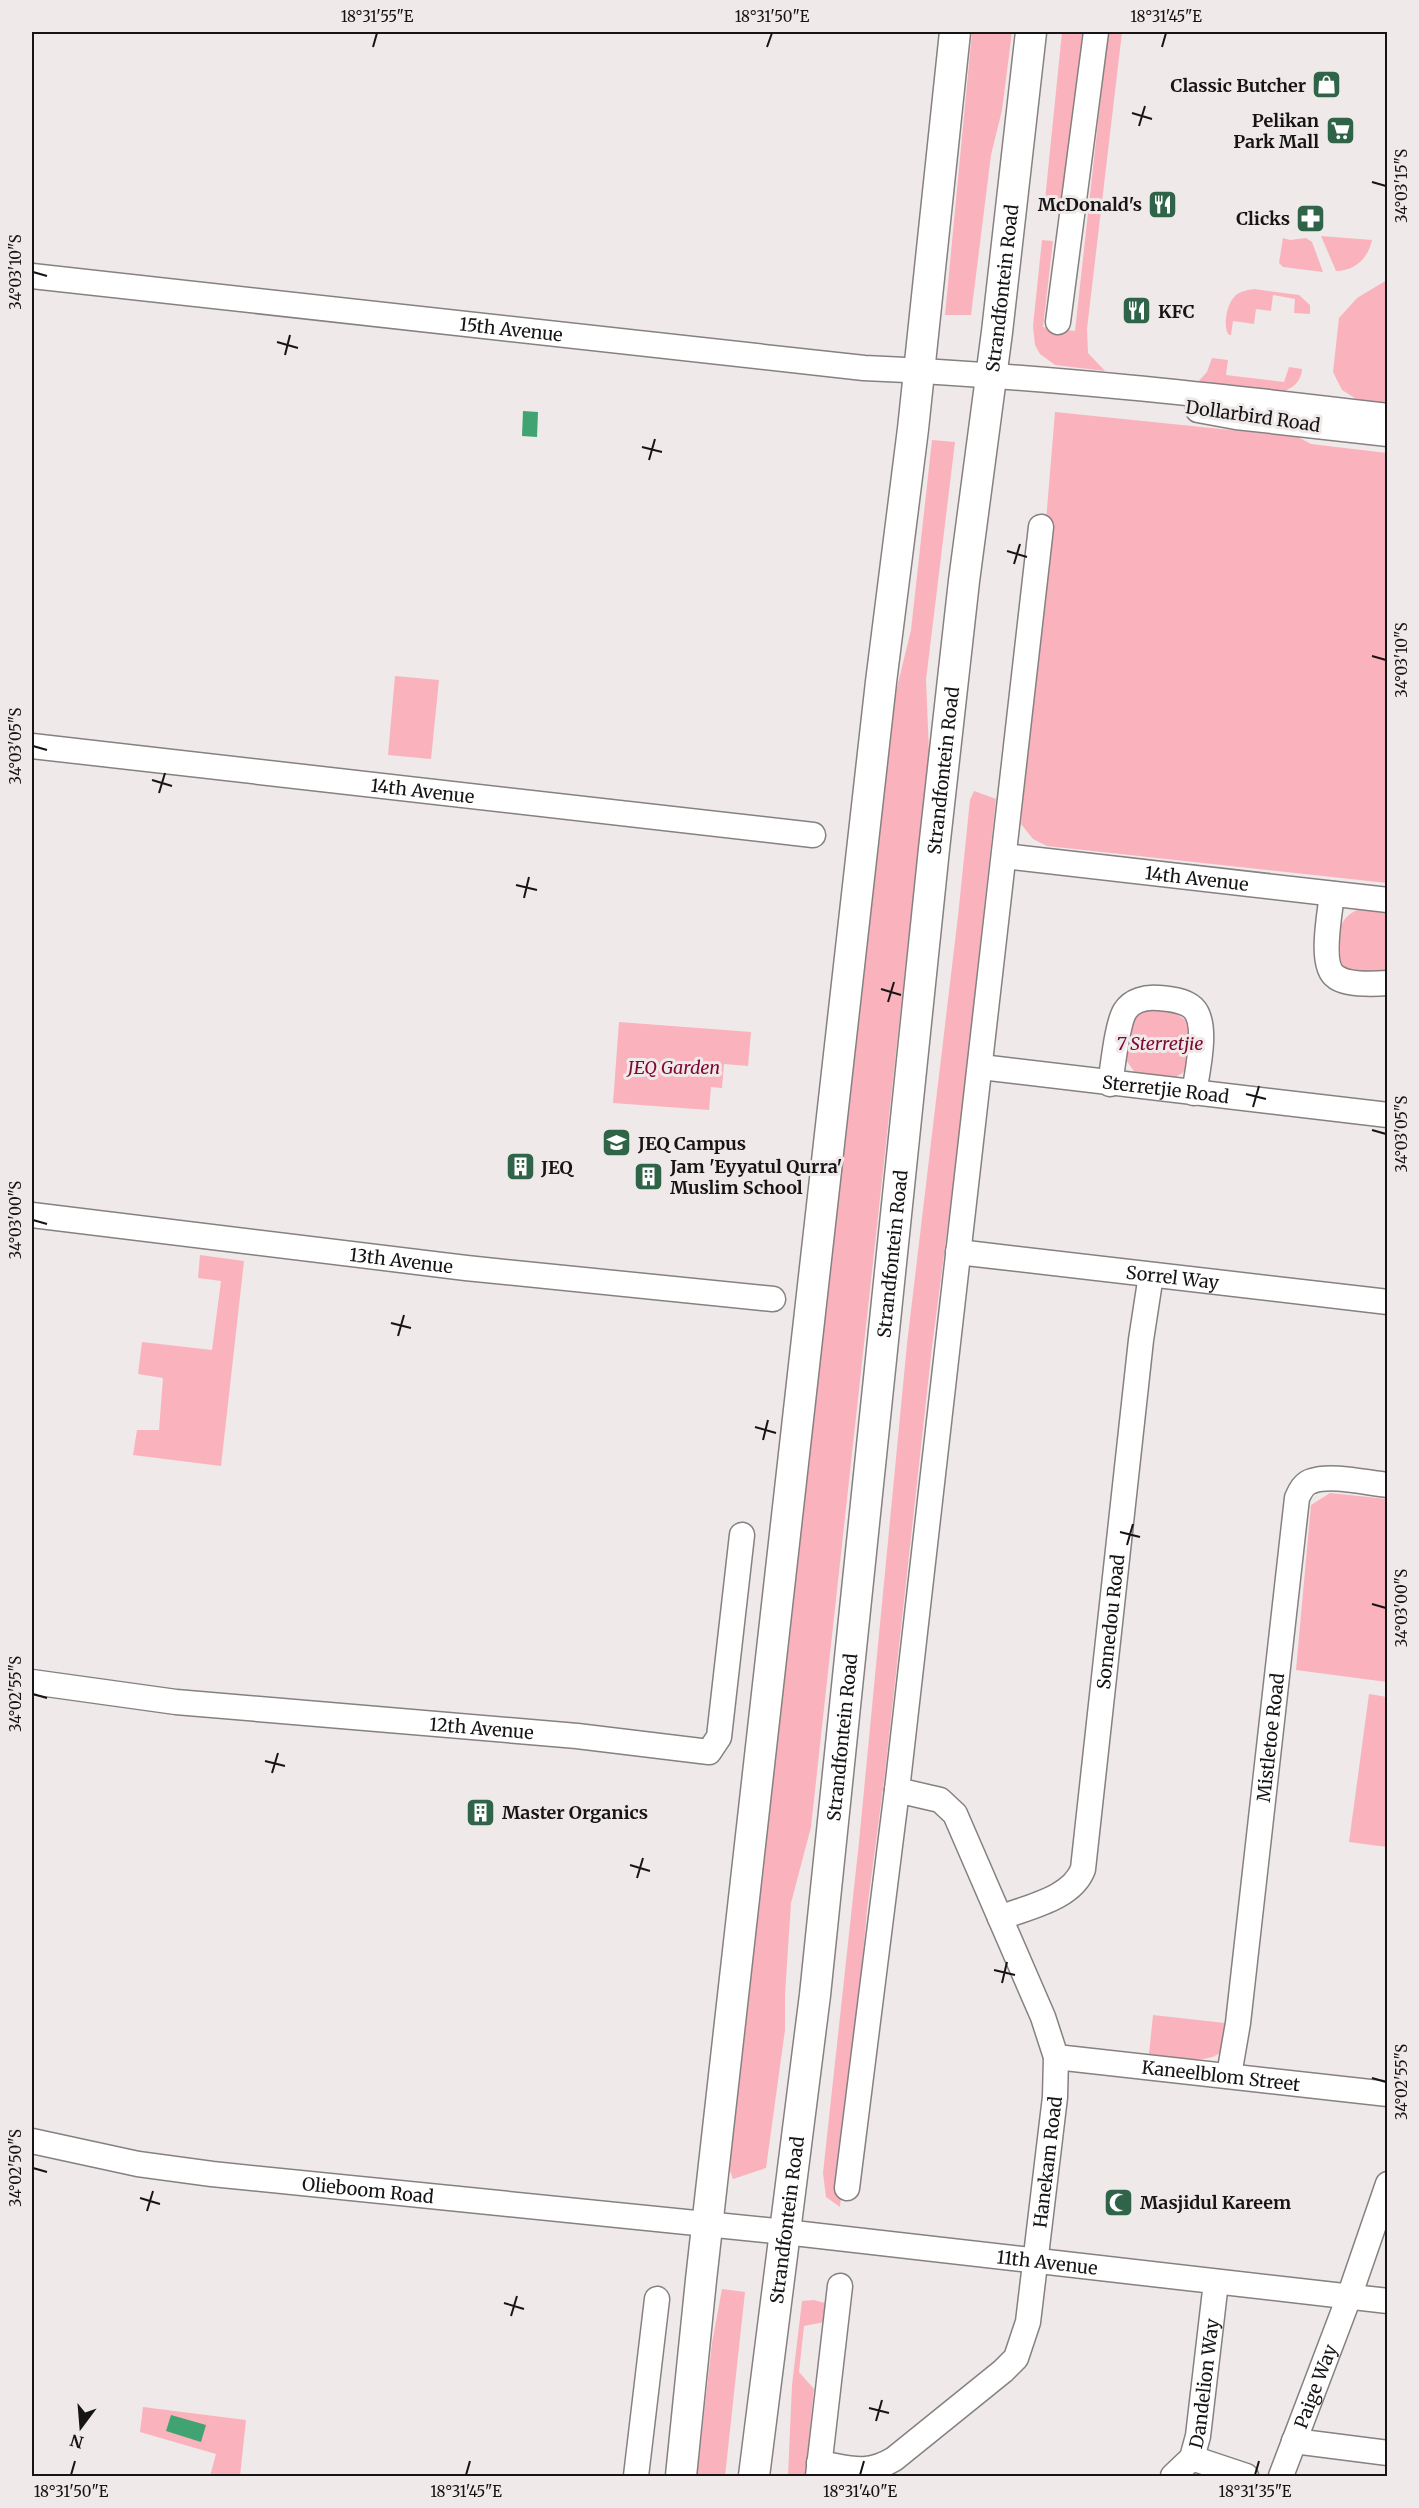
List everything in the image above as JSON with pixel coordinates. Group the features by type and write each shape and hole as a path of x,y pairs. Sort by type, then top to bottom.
{"main road":[{"path":"681,2476 880,694 919,370 955,32"},
{"name":"Strandfontein Road","path":"754,2476 826,1894 932,860 1031,32"}],"street":[{"path":"1058,322 1096,32"},
{"name":"15th Avenue","path":"32,276 864,368 919,370 991,377"},
{"name":"Dollarbird Road","path":"991,377 1388,416"},
{"name":"Dollarbird Road","path":"1121,388 1190,408 1236,417 1388,434"},
{"path":"847,2188 897,1790 1041,527"},
{"name":"14th Avenue","path":"32,746 813,835"},
{"name":"14th Avenue","path":"1004,856 1388,900"},
{"path":"1332,894 1326,956 1328,968 1334,976 1343,980 1388,983"},
{"path":"1110,1084 1121,1021 1126,1010 1143,999 1174,1000 1192,1007 1200,1017 1201,1034 1194,1093"},
{"name":"Sterretjie Road","path":"981,1067 1388,1115"},
{"name":"13th Avenue","path":"32,1215 466,1268 773,1299"},
{"name":"Sorrel Way","path":"957,1252 1388,1302"},
{"name":"Sonnedou Road","path":"1000,1918 1066,1890 1077,1880 1083,1869 1140,1352 1151,1275"},
{"name":"Mistletoe Road","path":"1229,2075 1238,2023 1297,1498 1302,1488 1311,1481 1328,1478 1388,1485"},
{"name":"12th Avenue","path":"32,1682 176,1702 556,1734 709,1752 719,1737 742,1535"},
{"name":"Hanekam Road","path":"819,2470 868,2471 880,2468 1003,2371 1016,2358 1028,2322 1054,2097 1056,2057 1043,2017 955,1814 940,1800 897,1790"},
{"name":"Kaneelblom Street","path":"1056,2057 1388,2094"},
{"name":"Olieboom Road","path":"32,2141 138,2164 212,2174 708,2223"},
{"path":"1349,2297 1388,2184"},
{"name":"11th Avenue","path":"708,2223 1388,2301"},
{"name":"Dandelion Way","path":"1173,2476 1192,2458 1198,2436 1216,2282"},
{"path":"819,2470 840,2286"},
{"name":"Paige Way","path":"1281,2476 1349,2297"},
{"path":"636,2476 657,2299"},
{"path":"1294,2441 1388,2452"},
{"path":"1192,2458 1246,2476"}],"green space":[{"path":"972,32 1012,32 1002,110 991,155 971,315 945,315"},
{"path":"1062,32 1084,32 1065,212 1045,200"},
{"path":"1108,32 1122,32 1087,329 1088,353 1105,371 1055,365 1040,354 1035,345 1033,326 1042,240 1053,241 1043,327 1075,331"},
{"path":"1321,236 1372,240 1367,253 1359,263 1349,269 1336,271"},
{"path":"1283,238 1290,240 1306,238 1312,242 1323,272 1283,267 1279,263"},
{"path":"1387,280 1387,404 1358,400 1342,390 1333,372 1339,318 1357,298"},
{"path":"1254,289 1299,295 1310,305 1310,314 1294,313 1295,299 1273,295 1271,311 1256,309 1254,324 1233,321 1231,335 1229,335 1226,321 1230,303 1238,294"},
{"path":"1212,358 1228,360 1226,375 1284,382 1289,367 1302,369 1299,379 1293,386 1274,394 1195,385 1207,372"},
{"path":"1055,412 1298,437 1311,444 1387,453 1387,883 1047,846 1033,839 1021,824"},
{"path":"932,440 955,442 926,680 929,752 811,1827 791,1903 785,2030 766,2168 733,2179 729,2168 893,704 911,630"},
{"path":"395,676 439,680 431,759 388,755"},
{"path":"974,791 996,799 959,1140 932,1347 885,1773 867,1910 840,2207 826,2197 823,2173 859,1842 907,1344 970,800"},
{"path":"1357,910 1382,911 1387,914 1387,972 1379,974 1342,970 1336,962 1341,925 1350,914"},
{"name":"7 Sterretjie","path":"1140,1008 1170,1009 1192,1025 1189,1069 1174,1078 1136,1074 1126,1060 1129,1019"},
{"name":"JEQ Garden","path":"619,1022 751,1032 748,1066 724,1064 722,1088 711,1087 709,1110 613,1103"},
{"path":"200,1255 244,1261 221,1466 133,1455 137,1430 159,1430 163,1378 138,1374 142,1342 212,1350 221,1281 198,1278"},
{"path":"1330,1493 1387,1499 1387,1682 1296,1670 1311,1505"},
{"path":"1369,1694 1387,1697 1387,1847 1349,1842"},
{"path":"1153,2015 1225,2023 1223,2047 1219,2053 1202,2059 1149,2054"},
{"path":"722,2289 745,2292 725,2476 697,2476 712,2343"},
{"path":"814,2300 825,2303 825,2322 804,2326 799,2372 814,2389 805,2476 788,2476 792,2385 802,2301"},
{"path":"143,2407 246,2420 240,2476 210,2476 216,2454 140,2432"}],"shaded area":[{"path":"523,411 538,412 537,437 522,436"},
{"path":"171,2415 206,2425 201,2442 166,2431"}],"place":[{"name":"Classic Butcher","path":"1327,85"},
{"name":"Pelikan Park Mall","path":"1340,130"},
{"name":"McDonald's","path":"1163,204"},
{"name":"Clicks","path":"1311,218"},
{"name":"KFC","path":"1137,311"},
{"name":"JEQ Campus","path":"617,1143"},
{"name":"JEQ","path":"520,1167"},
{"name":"Jam 'Eyyatul Qurra' Muslim School","path":"649,1176"},
{"name":"Master Organics","path":"481,1812"},
{"name":"Masjidul Kareem","path":"1119,2202"}]}
